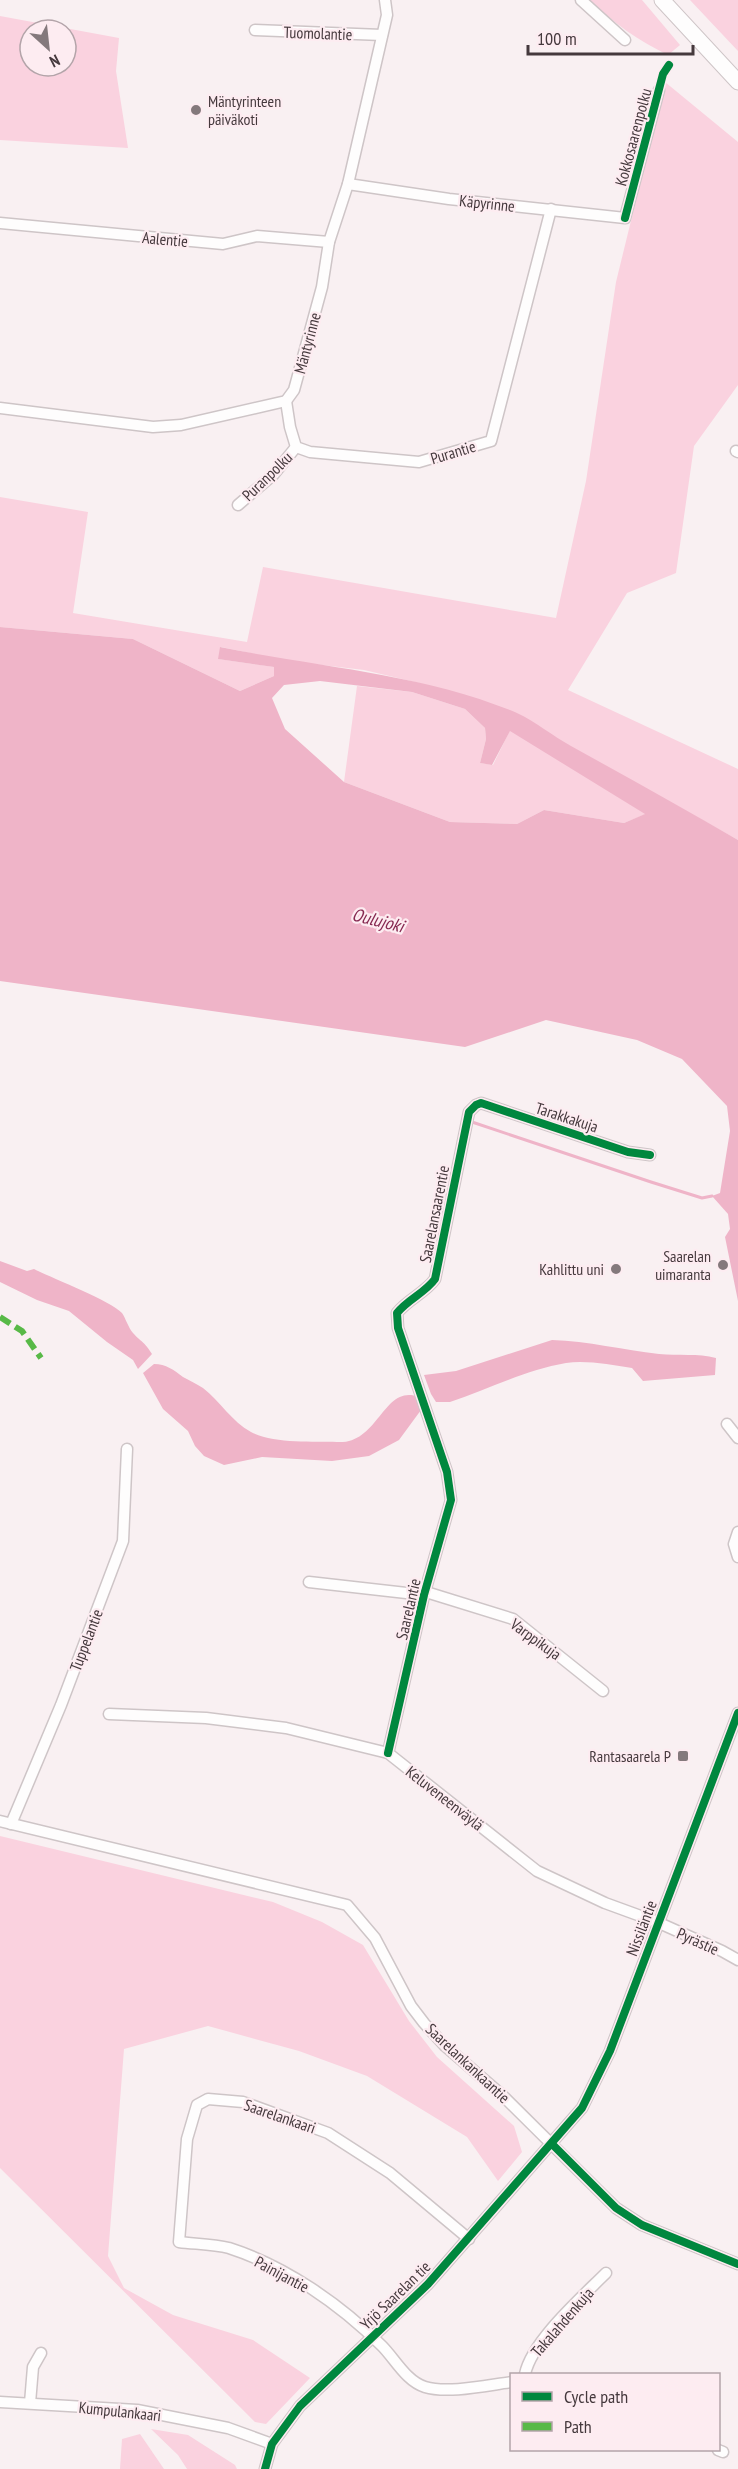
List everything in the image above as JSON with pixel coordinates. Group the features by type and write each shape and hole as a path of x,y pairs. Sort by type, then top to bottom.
{"main road":[{"path":"662,0 738,81"}],"street":[{"name":"Mäntyrinne","path":"286,401 294,390 322,287 329,242 348,183 387,15 385,0"},
{"path":"581,0 625,40"},
{"name":"Tuomolantie","path":"255,30 382,35"},
{"name":"Kokkosaarenpolku","path":"625,218 659,90"},
{"name":"Käpyrinne","path":"348,183 449,199 625,218"},
{"name":"Purantie","path":"296,447 310,452 420,462 491,441 551,209"},
{"name":"Aalentie","path":"0,223 223,244 257,236 329,242"},
{"path":"0,408 153,427 181,425 286,401 296,447"},
{"name":"Puranpolku","path":"238,505 274,474 296,447"},
{"name":"Tarakkakuja","path":"476,1105 481,1103 628,1152 650,1155"},
{"name":"Saarelansaarentie","path":"447,1472 398,1328 397,1313 406,1301 429,1288 435,1279 460,1147 469,1112 476,1105"},
{"path":"727,1424 738,1438"},
{"name":"Tuppelantie","path":"6,1822 61,1705 123,1540 128,1449"},
{"name":"Saarelantie","path":"388,1753 425,1594 451,1500 447,1472"},
{"path":"738,1532 734,1544 738,1557"},
{"name":"Varppikuja","path":"309,1582 425,1594 513,1619 526,1627 603,1691"},
{"name":"Nissiläntie","path":"552,2144 582,2108 597,2080 738,1713"},
{"name":"Keluveneenväylä","path":"109,1714 206,1718 286,1728 388,1753 537,1871 605,1903 657,1922"},
{"name":"Saarelankankaantie","path":"6,1822 347,1905 375,1938 411,2006 424,2023 444,2045 503,2096 616,2208 633,2219 738,2264"},
{"name":"Pyrästie","path":"657,1922 738,1960"},
{"name":"Saarelankaari","path":"178,2242 187,2139 197,2104 208,2099 243,2102 328,2133 390,2173 469,2239"},
{"name":"Yrjö Saarelan tie","path":"265,2469 272,2444 300,2406 428,2284 552,2144"},
{"name":"Painijantie","path":"178,2242 227,2248 275,2267 330,2301 382,2346 402,2370 424,2386 449,2389 510,2382"},
{"name":"Takalahdenkuja","path":"525,2373 527,2364 536,2349 606,2273"},
{"path":"30,2403 33,2367 41,2354"},
{"name":"Kumpulankaari","path":"0,2402 137,2410 228,2428 272,2444"}],"shaded area":[{"path":"590,0 642,0 680,45 668,55 627,31"},
{"path":"690,0 738,0 738,51"},
{"path":"0,16 18,19 18,78 78,78 78,30 119,38 116,71 128,148 0,140"},
{"path":"665,82 738,142 738,385 694,446 676,573 627,593 568,690 738,769 738,840 561,741 518,714 419,683 364,670 288,661 221,647 219,659 274,667 274,676 240,691 133,639 0,627 0,497 88,512 73,613 247,642 263,567 556,618 586,481 616,282"},
{"path":"357,686 412,692 465,709 485,728 486,739 480,763 493,765 510,730 646,814 624,823 544,810 517,824 450,822 344,782"},
{"path":"0,1836 273,1902 322,1922 363,1945 409,2021 437,2057 514,2126 522,2152 498,2181 467,2137 367,2076 299,2051 208,2026 124,2049 108,2256 124,2288 173,2315 253,2340 310,2378 266,2424 255,2422 0,2168"},
{"path":"151,2429 188,2435 235,2465 237,2469 187,2469 178,2455"},
{"path":"140,2434 164,2469 120,2469 122,2439"}],"water":[{"name":"Oulujoki","path":"0,627 133,639 240,691 274,676 274,667 218,659 220,647 408,680 446,689 517,713 738,840 738,1301 725,1237 730,1229 728,1214 712,1196 720,1193 730,1131 727,1106 682,1059 637,1040 546,1020 465,1047 0,981","holes":["320,681 412,692 465,709 485,728 486,739 480,763 492,765 510,731 645,814 624,823 544,810 517,824 450,822 344,782 285,729 272,698 284,685"]},
{"path":"0,1261 27,1271 34,1269 116,1308 122,1313 133,1333 152,1354 138,1369 133,1360 69,1311 37,1300 0,1282"},
{"path":"552,1340 659,1354 709,1356 716,1358 715,1375 643,1381 632,1368 574,1362 522,1375 450,1402 436,1402 424,1375 456,1371"},
{"path":"154,1364 170,1368 203,1388 244,1428 270,1438 305,1442 351,1440 372,1425 388,1406 407,1395 419,1397 421,1410 399,1440 369,1456 332,1461 262,1457 224,1465 204,1456 195,1446 188,1431 163,1409 143,1373"}],"waterway":[{"path":"472,1122 702,1198 712,1196"}],"marked path":[{"path":"0,1317 22,1331 41,1358"}],"cycle path":[{"path":"625,218 663,74 669,65"},
{"path":"388,1753 424,1595 451,1500 447,1472 398,1328 397,1313 435,1279 469,1112 481,1103 628,1152 650,1155"},
{"path":"265,2469 272,2444 300,2406 428,2284 582,2108 610,2051 738,1713"},
{"path":"552,2144 616,2208 642,2225 738,2264"}],"place":[{"name":"Mäntyrinteen päiväkoti","path":"196,110"},
{"name":"Saarelan uimaranta","path":"723,1265"},
{"name":"Kahlittu uni","path":"616,1269"},
{"name":"Rantasaarela P","path":"683,1756"}]}
